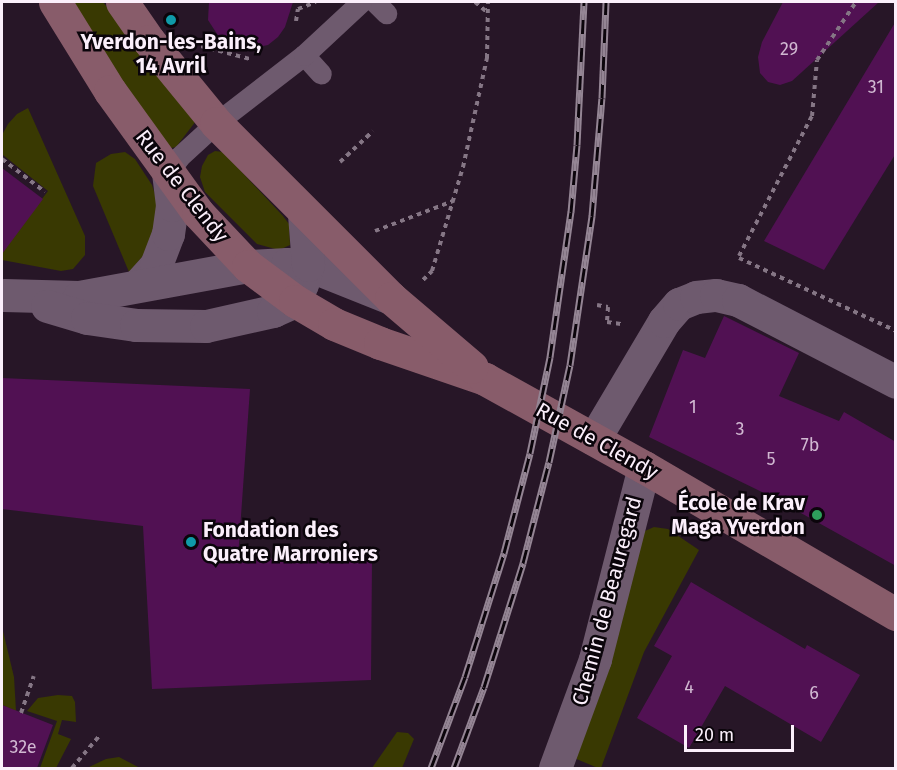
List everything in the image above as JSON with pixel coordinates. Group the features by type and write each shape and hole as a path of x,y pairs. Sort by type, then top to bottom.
{"main road":[{"name":"Rue de Clendy","path":"56,2 110,91 198,213 248,266 295,301 334,324 362,336 485,379 644,467 896,614"},
{"name":"Rue de Clendy","path":"122,2 149,41 216,123 304,214 391,298 485,379"}],"street":[{"path":"138,285 156,265 168,234 172,205 168,172"},
{"path":"3,295 87,318 136,325 206,326 273,311 295,301 308,265 304,214"},
{"path":"3,295 79,297 248,266 308,265 391,298"},
{"path":"594,439 664,321 679,304 696,297 716,295 738,300 896,382"},
{"name":"Chemin de Beauregard","path":"555,768 595,659 644,467"}],"lane":[{"path":"168,172 179,157 216,123 304,55 361,2"},
{"path":"304,55 321,74"}],"path":[{"path":"295,26 298,9 316,2"},
{"path":"475,2 488,13"},
{"path":"423,280 432,271 453,201 486,58 488,2"},
{"path":"735,266 812,116 818,60 856,2"},
{"path":"201,46 249,59 258,58"},
{"path":"340,162 373,131"},
{"path":"2,159 45,192"},
{"path":"375,231 453,201"},
{"path":"740,256 896,331"},
{"path":"597,305 608,307"},
{"path":"21,713 34,676"},
{"path":"72,768 100,735"}],"shaded area":[{"path":"73,2 103,2 196,121 176,147 171,148 126,92"},
{"path":"28,108 85,236 85,255 73,269 61,271 2,260 2,235 10,241 48,191 3,155 2,135 17,114"},
{"path":"215,151 223,152 283,216 289,224 290,245 279,250 257,244 205,192 200,177 202,166 208,155"},
{"path":"125,152 135,159 152,185 160,210 156,241 129,272 93,186 96,163 111,154"},
{"path":"654,527 668,529 699,550 644,652 601,768 598,768 574,758 641,539 645,531"},
{"path":"2,627 14,677 16,711 2,705"},
{"path":"58,695 72,696 75,702 76,722 62,720 58,734 71,739 56,768 40,768 57,721 27,711 38,698"},
{"path":"397,732 408,733 414,739 402,768 372,768"},
{"path":"119,757 140,768 87,768 106,759"}],"building":[{"path":"209,2 293,2 285,27 278,37 268,45 242,50 219,37 208,20"},
{"path":"783,2 879,2 792,81 780,85 768,82 760,73 758,57 762,42"},
{"path":"896,21 896,153 824,270 764,241"},
{"path":"2,168 43,199 2,254"},
{"path":"724,316 799,353 779,396 839,421 844,412 896,442 896,566 774,498 649,437 683,350 705,358"},
{"name":"Fondation des Quatre Marroniers","path":"2,378 250,389 238,558 372,561 371,680 152,689 143,526 2,509"},
{"path":"691,582 805,649 807,645 860,675 821,742 725,686 689,748 637,718 672,656 654,646"},
{"path":"2,705 53,725 37,768 2,768"}],"railway":[{"path":"431,768 465,677 504,553 530,453 550,357 571,212 577,145 584,2"},
{"path":"454,768 484,687 523,563 549,462 570,365 592,216 602,98 606,2"}],"place":[{"name":"Yverdon-les-Bains, 14 Avril","path":"171,20"},
{"name":"École de Krav Maga Yverdon","path":"817,515"},
{"name":"Fondation des Quatre Marroniers","path":"191,542"}]}
